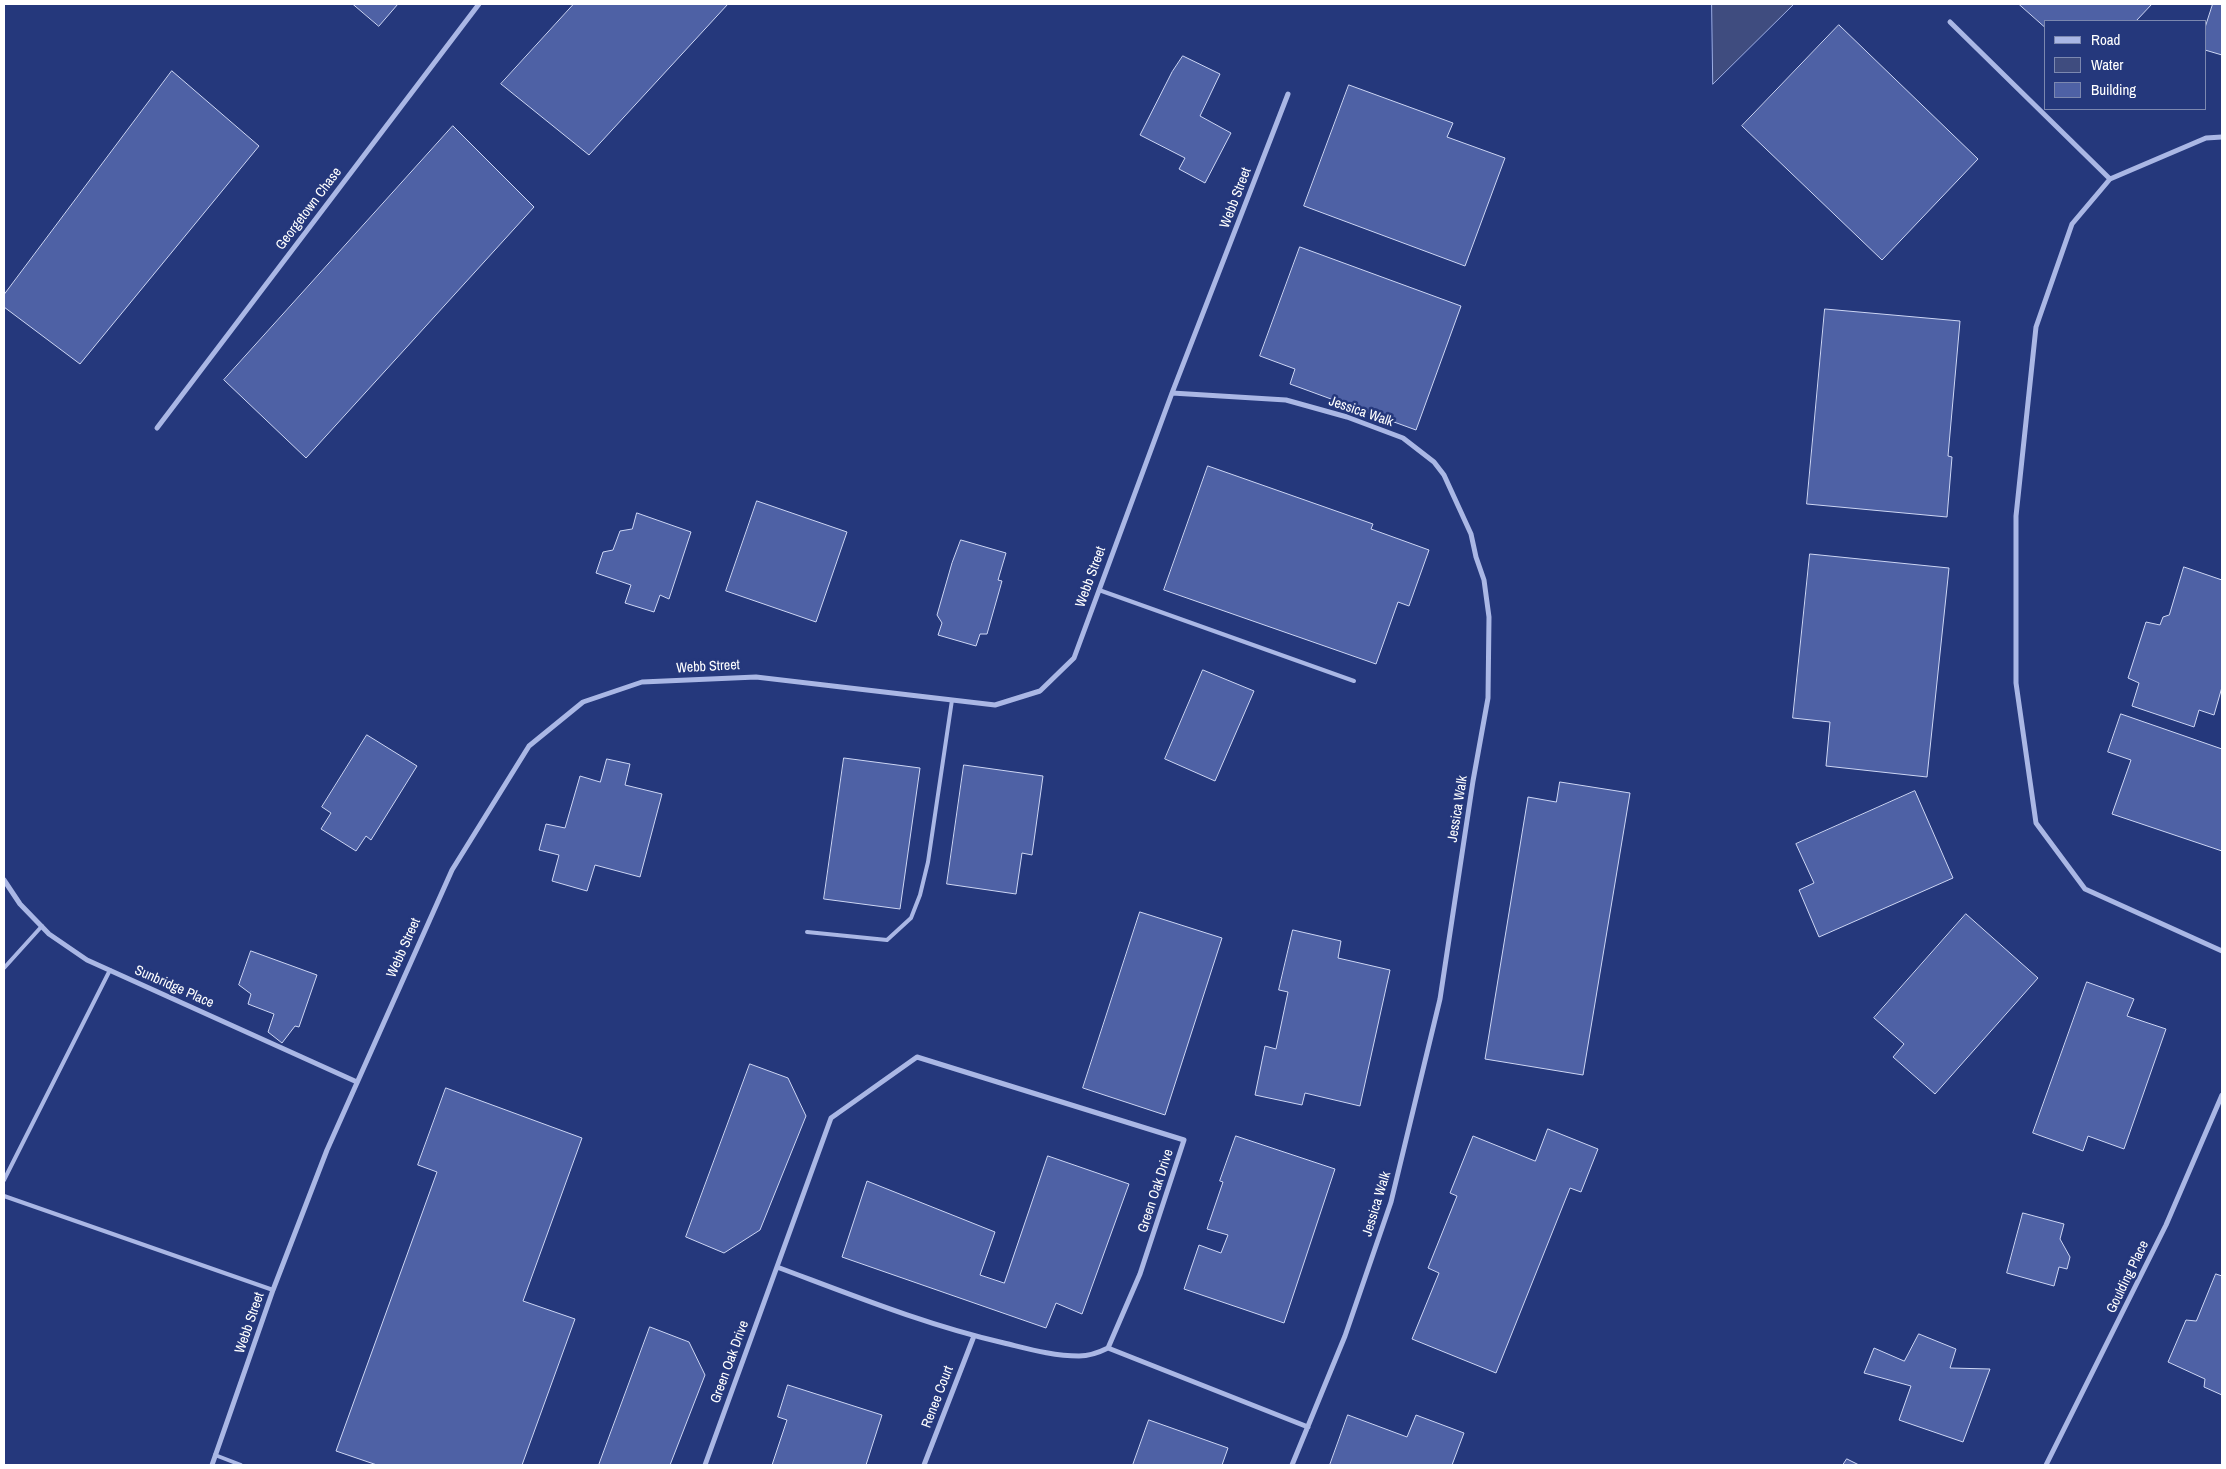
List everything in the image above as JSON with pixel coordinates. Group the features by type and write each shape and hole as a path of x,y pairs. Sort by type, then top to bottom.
{"street":[{"name":"Georgetown Chase","path":"158,428 479,4"},
{"path":"1950,22 2110,179"},
{"name":"Webb Street","path":"212,1465 273,1290 326,1150 452,870 529,746 583,702 642,682 756,676 995,705 1040,691 1074,658 1172,393 1288,94"},
{"path":"2222,137 2206,138 2110,179 2072,224 2036,327 2016,516 2016,683 2036,823 2085,888 2222,951"},
{"name":"Jessica Walk","path":"1172,393 1286,400 1347,417 1403,438 1434,462 1444,475 1471,534 1484,580 1489,617 1488,698 1473,781 1440,999 1391,1202 1345,1336 1292,1465"},
{"name":"Sunbridge Place","path":"4,880 20,904 49,934 87,960 357,1082"},
{"name":"Green Oak Drive","path":"705,1465 831,1118 916,1057 1184,1140 1140,1274 1108,1348"},
{"name":"Goulding Place","path":"2046,1465 2166,1225 2222,1095"},
{"path":"777,1267 917,1319 974,1336 1051,1354 1080,1356 1096,1354 1108,1348 1308,1426"},
{"name":"Renee Court","path":"924,1465 974,1336"}],"lane":[{"path":"1099,590 1354,681"},
{"path":"807,932 887,940 911,918 920,895 928,862 952,700"},
{"path":"4,968 42,926"},
{"path":"4,1180 110,970"},
{"path":"4,1196 273,1290"},
{"path":"215,1455 241,1465"}],"water":[{"path":"1712,4 1794,4 1713,84"}],"building":[{"path":"353,4 398,4 379,26"},
{"path":"574,4 728,4 589,155 501,84"},
{"path":"2019,4 2152,4 2137,20 2044,20 2044,26"},
{"path":"2213,4 2222,4 2222,55 2206,50 2206,25"},
{"path":"1839,25 1978,159 1882,260 1742,126"},
{"path":"1183,56 1220,74 1200,116 1231,133 1205,183 1179,169 1185,158 1140,135 1172,72"},
{"path":"172,71 259,146 80,364 4,307 4,295"},
{"path":"1349,85 1453,123 1447,137 1505,158 1465,266 1304,206"},
{"path":"453,126 534,207 306,458 224,380"},
{"path":"1300,247 1461,306 1416,430 1290,384 1295,369 1260,356"},
{"path":"1825,309 1960,321 1948,456 1952,457 1947,517 1807,504"},
{"path":"1208,466 1373,524 1371,529 1429,550 1409,606 1398,602 1376,664 1164,590"},
{"path":"757,501 847,532 816,622 726,591"},
{"path":"637,513 691,532 669,599 660,595 654,612 625,603 631,585 596,573 603,552 613,550 620,531 632,529"},
{"path":"961,540 1006,553 998,580 1002,581 987,634 980,634 976,646 938,635 942,623 937,615 952,563"},
{"path":"1810,554 1949,568 1927,777 1826,766 1830,722 1793,718"},
{"path":"2184,567 2222,580 2222,687 2214,715 2199,710 2194,727 2132,706 2139,683 2128,678 2146,622 2160,625 2163,617 2169,615"},
{"path":"1203,670 1254,691 1215,781 1165,759"},
{"path":"2121,714 2222,749 2222,851 2112,814 2131,760 2108,752"},
{"path":"367,735 417,766 371,840 366,836 356,851 321,829 331,813 322,807"},
{"path":"844,758 920,768 900,909 824,899"},
{"path":"607,759 630,764 625,785 662,794 640,877 595,865 587,891 552,881 559,855 539,850 546,824 565,828 580,776 600,782"},
{"path":"964,765 1043,776 1032,855 1022,853 1016,894 947,884"},
{"path":"1560,782 1630,793 1583,1075 1485,1059 1528,797 1556,802"},
{"path":"1915,791 1953,878 1819,937 1799,890 1814,883 1796,844"},
{"path":"1140,912 1222,938 1165,1115 1083,1088"},
{"path":"1966,914 2038,978 1935,1094 1893,1057 1904,1044 1874,1018"},
{"path":"1293,930 1341,941 1338,958 1390,970 1360,1106 1305,1093 1302,1105 1255,1095 1265,1046 1276,1049 1288,992 1279,990"},
{"path":"251,951 317,975 299,1027 295,1026 282,1043 268,1032 274,1014 248,1004 251,994 239,985"},
{"path":"2087,982 2134,999 2127,1016 2166,1029 2124,1149 2088,1136 2083,1151 2033,1133"},
{"path":"750,1064 788,1078 806,1116 760,1230 724,1253 686,1237"},
{"path":"446,1088 582,1138 523,1301 575,1319 522,1465 377,1465 336,1451 437,1172 418,1165"},
{"path":"1548,1129 1598,1149 1581,1192 1570,1188 1496,1373 1412,1339 1439,1273 1428,1268 1457,1196 1450,1193 1473,1136 1535,1161"},
{"path":"1236,1136 1335,1169 1284,1323 1184,1289 1199,1245 1221,1253 1228,1235 1207,1229 1223,1182 1220,1181"},
{"path":"1048,1156 1129,1184 1082,1314 1056,1303 1046,1328 842,1257 867,1181 995,1232 980,1275 1004,1283"},
{"path":"2023,1213 2064,1224 2060,1239 2070,1257 2067,1269 2059,1267 2054,1286 2007,1273"},
{"path":"2216,1274 2222,1276 2222,1395 2204,1387 2205,1379 2168,1362 2186,1320 2196,1321"},
{"path":"650,1327 689,1342 705,1375 670,1465 599,1465"},
{"path":"1919,1334 1956,1349 1950,1368 1990,1369 1963,1442 1899,1420 1911,1386 1864,1373 1874,1348 1904,1361"},
{"path":"788,1385 882,1415 866,1465 772,1465 787,1420 778,1417"},
{"path":"1348,1415 1407,1437 1416,1415 1464,1433 1452,1465 1330,1465"},
{"path":"1149,1420 1228,1448 1222,1465 1133,1465"},
{"path":"1847,1459 1859,1465 1843,1465"}]}
